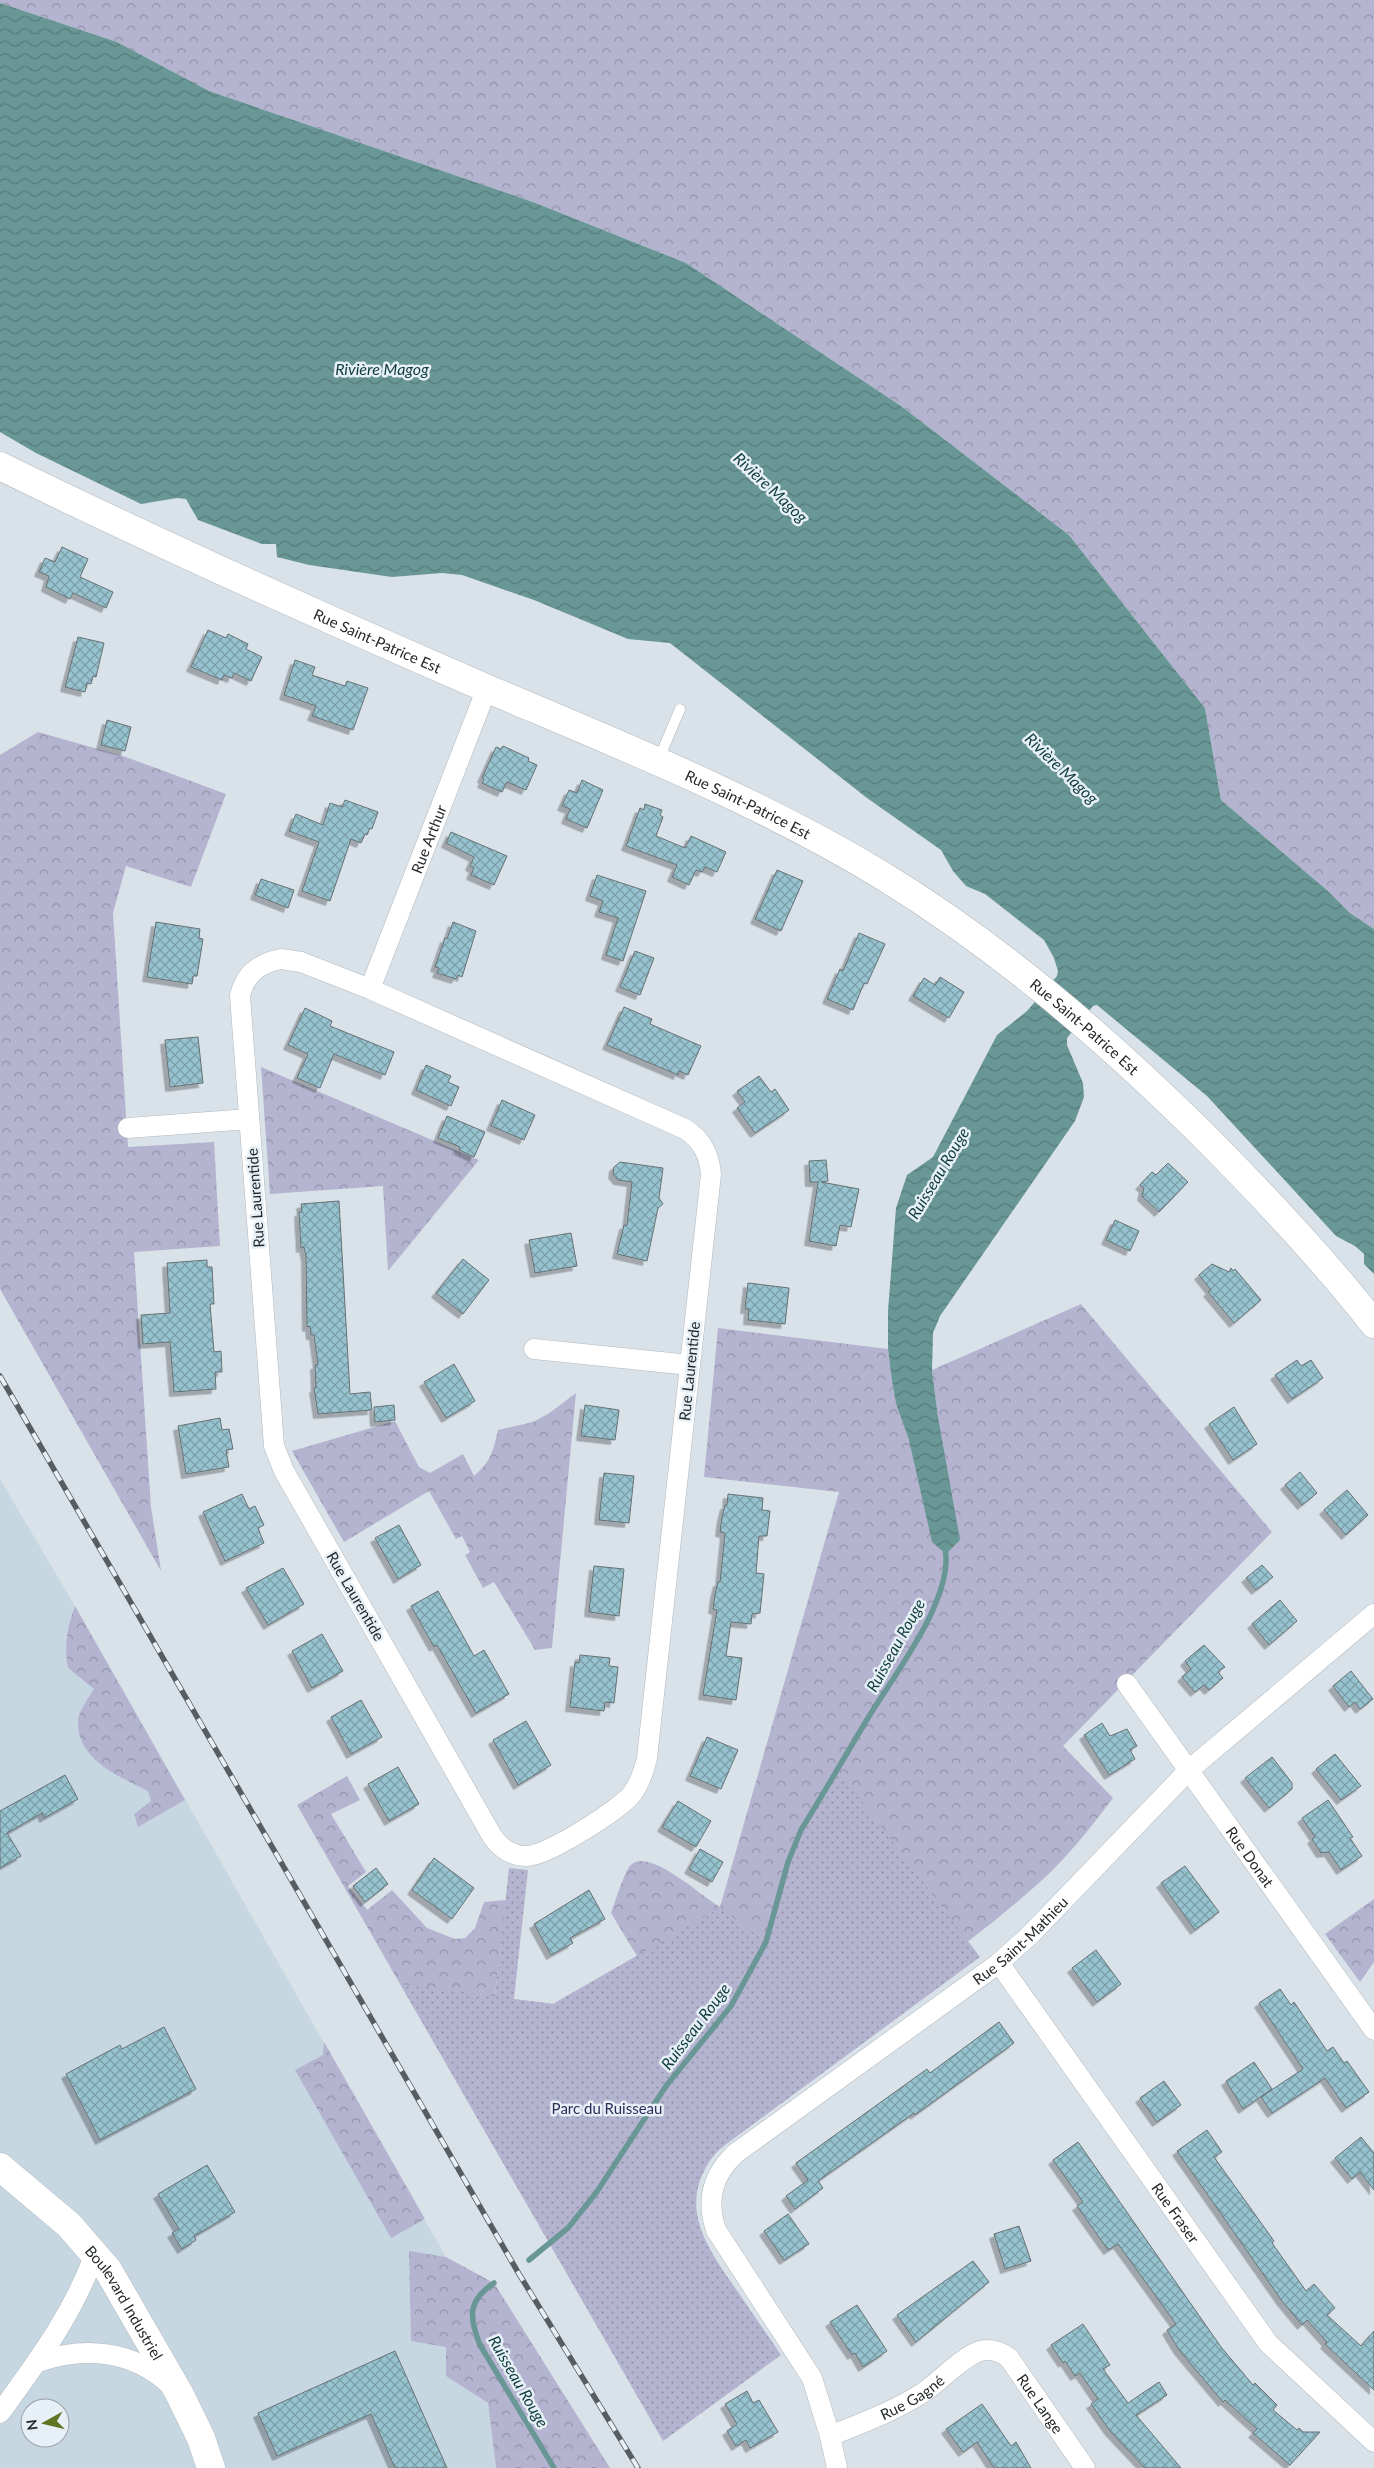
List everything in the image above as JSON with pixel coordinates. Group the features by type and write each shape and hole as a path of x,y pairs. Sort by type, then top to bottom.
{"street":[{"name":"Rue Saint-Patrice Est","path":"0,466 167,548 658,762 751,805 878,874 974,936 1044,989 1084,1023 1161,1094 1274,1207 1374,1324"},
{"name":"Rue Arthur","path":"370,989 487,688"},
{"name":"Rue Laurentide","path":"291,960 370,989 685,1129 699,1141 708,1156 711,1174 647,1758 644,1771 632,1793 615,1810 540,1854 527,1856 511,1853 497,1843 492,1836 276,1455 272,1437 240,996 246,978 252,971 270,961 291,960"},
{"path":"128,1128 249,1119"},
{"path":"534,1349 690,1365"},
{"name":"Rue Saint-Mathieu","path":"836,2468 830,2436 812,2378 716,2230 712,2217 712,2188 717,2175 725,2163 736,2153 999,1964 1030,1935 1189,1770 1374,1614"},
{"name":"Rue Donat","path":"1128,1684 1374,2030"},
{"name":"Rue Fraser","path":"999,1964 1268,2343 1374,2442"},
{"name":"Boulevard Industriel","path":"0,2167 55,2211 96,2253 126,2298 179,2394 201,2438 211,2468"},
{"path":"0,2413 38,2362 75,2303 96,2253"},
{"name":"Rue Gagné","path":"830,2436 882,2415 910,2401 974,2354 989,2350"},
{"name":"Rue Lange","path":"989,2350 1009,2358 1085,2468"},
{"path":"38,2362 75,2352 113,2354 149,2369 179,2394"}],"lane":[{"path":"658,762 680,709"}],"shaded area":[{"path":"0,1479 75,1606 446,2257 409,2252 446,2347 446,2376 488,2403 496,2468 0,2468"}],"green space":[{"path":"0,0 1374,0 1374,929 1350,913 1328,891 1221,800 1205,708 1069,535 901,406 686,263 533,202 209,91 117,42 0,3"},
{"path":"38,732 126,757 226,794 191,887 126,866 113,913 128,1147 214,1142 220,1246 134,1252 151,1507 161,1571 0,1289 0,755"},
{"path":"261,1067 479,1160 388,1271 383,1186 270,1194"},
{"path":"1081,1304 1272,1532 1063,1746 1113,1798 1087,1831 1050,1872 982,1931 796,2064 514,1999 553,2004 637,1956 611,1913 622,1881 630,1866 638,1861 649,1862 661,1867 720,1907 839,1492 704,1477 718,1328 888,1349 896,1404 909,1440 938,1417 932,1370"},
{"path":"576,1393 552,1648 535,1650 494,1582 483,1588 465,1555 470,1552 462,1536 456,1539 429,1491 344,1542 292,1451 395,1421 419,1467 430,1473 463,1454 474,1476 491,1456 498,1430 533,1422 548,1414"},
{"path":"75,1606 185,1800 138,1827 134,1814 151,1801 148,1791 101,1765 84,1746 79,1734 79,1716 94,1689 68,1668 67,1637"},
{"name":"Parc du Ruisseau","path":"838,1770 980,1957 727,2143 712,2158 702,2176 697,2194 697,2211 701,2228 717,2260 781,2355 663,2441 400,1984 495,1996 509,1868 528,1870 514,1999 553,2004 720,1908 766,1942 788,1862 801,1830"},
{"path":"347,1776 360,1800 331,1814 366,1872 348,1886 367,1910 392,1890 427,1928 455,1939 465,1938 475,1928 484,1902 506,1900 495,1996 430,2003 400,1984 297,1805"},
{"path":"1374,1899 1374,1962 1360,1982 1325,1934"},
{"path":"324,2042 425,2219 391,2238 295,2070 323,2055"},
{"path":"409,2251 446,2257 494,2283 610,2468 496,2468 488,2403 446,2376 446,2347 411,2341"}],"water":[{"name":"Rivière Magog","path":"0,3 117,42 209,91 533,202 686,263 901,406 1069,535 1205,708 1221,800 1328,891 1350,913 1374,929 1374,1274 1364,1264 1364,1254 1355,1246 1336,1236 1207,1096 1097,1005 1093,1006 1067,1038 1067,1045 1083,1083 1084,1097 1075,1121 940,1316 933,1333 932,1370 938,1417 960,1540 946,1554 932,1542 909,1440 896,1404 888,1349 888,1311 896,1208 907,1175 933,1157 997,1035 1027,1011 1057,976 1058,971 1054,958 1044,940 985,894 966,886 953,871 941,850 867,798 670,643 628,639 534,600 462,575 442,573 392,577 309,565 277,557 276,544 262,544 198,520 186,499 177,498 141,504 36,453 0,432"}],"building":[{"path":"62,547 88,559 80,577 113,592 106,608 73,593 70,599 46,587 49,576 39,572 45,558 55,562"},
{"path":"208,630 226,638 228,634 248,644 246,649 262,657 251,681 234,673 232,678 224,675 222,680 191,667"},
{"path":"78,637 104,643 96,677 93,676 91,684 87,683 85,692 65,687"},
{"path":"295,660 315,667 312,675 345,686 347,681 368,688 353,730 312,716 316,706 284,695"},
{"path":"107,720 131,727 125,751 101,745"},
{"path":"503,746 529,758 528,761 537,765 526,790 507,782 502,792 482,783 484,779 482,778 496,747 501,749"},
{"path":"582,780 603,790 587,828 566,819 570,809 562,806 569,790 577,793"},
{"path":"345,800 378,812 372,829 370,828 367,835 365,834 361,843 351,839 330,901 302,891 319,842 289,831 296,814 323,825 330,803 342,807"},
{"path":"645,804 662,810 660,815 663,817 656,836 685,848 691,836 726,852 717,872 705,867 702,872 696,870 689,885 672,877 677,865 626,846 640,808 644,810"},
{"path":"451,832 507,856 494,885 471,875 474,868 470,866 474,857 446,843"},
{"path":"777,870 803,881 781,931 755,919"},
{"path":"597,875 646,891 623,961 606,955 618,918 599,912 603,901 590,896"},
{"path":"261,879 294,890 288,908 255,895"},
{"path":"156,922 200,929 199,938 203,939 197,976 193,976 192,984 147,977"},
{"path":"453,922 476,931 462,977 458,975 456,979 437,973 439,968 435,967"},
{"path":"859,933 885,944 867,984 864,983 853,1010 827,999 840,969 843,971"},
{"path":"635,951 654,958 640,995 620,987"},
{"path":"940,977 964,992 949,1018 913,996 924,978 935,985"},
{"path":"624,1007 652,1019 650,1024 701,1046 688,1075 679,1071 678,1075 607,1045"},
{"path":"305,1008 332,1021 330,1026 394,1052 385,1075 334,1054 320,1088 297,1078 308,1054 288,1045"},
{"path":"198,1037 203,1083 170,1087 165,1040"},
{"path":"426,1065 451,1076 448,1082 459,1087 451,1106 416,1090"},
{"path":"759,1076 771,1092 775,1089 789,1110 755,1133 737,1108 745,1102 737,1091"},
{"path":"502,1100 535,1115 524,1140 491,1126"},
{"path":"447,1116 485,1132 474,1157 459,1150 460,1147 438,1138"},
{"path":"826,1160 828,1181 821,1182 859,1189 851,1227 840,1225 836,1246 809,1241 818,1182 810,1182 809,1161"},
{"path":"620,1162 663,1168 659,1198 663,1204 658,1208 647,1261 617,1254 624,1225 627,1225 632,1182 618,1180 613,1174 614,1167"},
{"path":"1168,1163 1188,1182 1159,1212 1142,1196 1144,1188 1140,1185 1152,1172 1156,1175"},
{"path":"339,1201 350,1394 370,1392 372,1410 318,1414 314,1388 316,1388 315,1365 318,1365 314,1335 311,1335 310,1326 307,1327 306,1256 304,1247 301,1248 299,1212 302,1212 301,1204"},
{"path":"1115,1220 1139,1231 1130,1251 1106,1240"},
{"path":"571,1233 577,1266 535,1273 529,1240"},
{"path":"463,1259 489,1280 463,1314 436,1293"},
{"path":"207,1260 207,1267 212,1267 214,1304 210,1304 214,1352 221,1351 222,1372 215,1372 216,1389 174,1392 170,1342 143,1344 141,1315 170,1313 167,1263"},
{"path":"1212,1264 1229,1272 1231,1268 1233,1271 1235,1269 1261,1300 1234,1323 1208,1292 1211,1290 1199,1275"},
{"path":"748,1283 789,1288 785,1324 748,1320 749,1309 745,1309"},
{"path":"1297,1360 1301,1366 1311,1360 1323,1378 1292,1399 1275,1375"},
{"path":"454,1364 475,1401 446,1418 424,1382"},
{"path":"394,1405 395,1420 375,1422 374,1407"},
{"path":"585,1405 619,1410 615,1440 581,1436"},
{"path":"1234,1407 1257,1444 1233,1460 1209,1424"},
{"path":"220,1418 222,1430 229,1429 233,1449 226,1450 229,1467 186,1474 178,1426"},
{"path":"1300,1472 1317,1493 1302,1505 1285,1485"},
{"path":"604,1473 634,1476 629,1523 599,1520"},
{"path":"1347,1490 1368,1515 1346,1535 1324,1510"},
{"path":"242,1494 249,1509 255,1506 264,1525 258,1528 264,1543 225,1561 203,1512"},
{"path":"728,1494 763,1498 762,1510 770,1511 767,1536 759,1536 756,1573 764,1574 760,1613 752,1614 751,1624 731,1622 726,1656 742,1658 736,1700 703,1695 717,1610 713,1609 718,1582 720,1582 725,1533 720,1532"},
{"path":"399,1525 421,1565 398,1579 375,1538"},
{"path":"1262,1565 1273,1577 1256,1590 1246,1578"},
{"path":"594,1566 624,1569 619,1616 589,1612"},
{"path":"283,1568 304,1604 268,1625 246,1588"},
{"path":"438,1591 474,1656 484,1650 509,1694 476,1713 437,1645 434,1647 411,1606"},
{"path":"1280,1600 1297,1621 1269,1645 1252,1624"},
{"path":"322,1634 343,1671 312,1688 292,1651"},
{"path":"1204,1645 1225,1667 1218,1672 1223,1678 1209,1690 1204,1685 1195,1692 1182,1677 1191,1669 1185,1661"},
{"path":"580,1655 610,1658 609,1666 618,1667 614,1703 605,1702 604,1711 570,1707 575,1662 579,1663"},
{"path":"1351,1671 1373,1699 1360,1709 1355,1702 1349,1707 1333,1686"},
{"path":"361,1700 382,1737 351,1754 331,1717"},
{"path":"526,1721 551,1765 518,1785 493,1740"},
{"path":"1102,1723 1110,1736 1127,1729 1137,1746 1130,1750 1135,1759 1109,1775 1084,1735"},
{"path":"707,1737 738,1750 721,1789 690,1776"},
{"path":"1335,1754 1361,1786 1341,1800 1316,1769"},
{"path":"1272,1757 1292,1783 1292,1789 1269,1808 1245,1778"},
{"path":"398,1767 419,1804 389,1821 368,1784"},
{"path":"65,1775 78,1799 44,1818 42,1813 7,1833 21,1856 0,1868 0,1811"},
{"path":"1328,1800 1353,1837 1350,1838 1362,1856 1341,1870 1329,1852 1321,1853 1312,1839 1315,1837 1302,1818"},
{"path":"678,1801 711,1821 696,1847 662,1827"},
{"path":"700,1849 723,1862 712,1882 689,1869"},
{"path":"434,1858 474,1888 452,1919 412,1890"},
{"path":"1185,1866 1219,1912 1195,1930 1161,1883"},
{"path":"376,1868 388,1884 365,1902 353,1886"},
{"path":"589,1890 605,1919 570,1938 573,1943 551,1955 534,1924"},
{"path":"1096,1950 1121,1984 1097,2002 1072,1968"},
{"path":"1280,1989 1291,2005 1294,2002 1327,2051 1333,2047 1344,2063 1347,2061 1369,2092 1346,2108 1325,2078 1272,2113 1261,2097 1303,2069 1259,2003"},
{"path":"999,2022 1014,2043 915,2115 914,2113 818,2181 823,2188 795,2209 786,2196 808,2180 796,2163 927,2069 930,2073"},
{"path":"164,2027 196,2089 100,2140 66,2074 120,2045 122,2049"},
{"path":"1254,2062 1272,2089 1243,2109 1226,2081"},
{"path":"1164,2081 1181,2105 1157,2122 1140,2098"},
{"path":"1207,2130 1222,2152 1214,2157 1274,2241 1272,2243 1306,2291 1314,2284 1335,2308 1327,2315 1361,2346 1374,2331 1374,2390 1325,2344 1327,2342 1307,2320 1302,2325 1282,2301 1177,2151"},
{"path":"1361,2137 1374,2153 1374,2190 1360,2172 1352,2179 1335,2158"},
{"path":"1078,2142 1221,2347 1253,2385 1255,2383 1277,2405 1273,2410 1297,2430 1299,2428 1303,2432 1320,2432 1290,2465 1253,2433 1257,2429 1225,2400 1223,2402 1179,2350 1167,2330 1176,2324 1118,2244 1108,2250 1077,2206 1083,2202 1053,2160"},
{"path":"207,2165 235,2212 194,2236 196,2240 182,2249 172,2233 179,2229 158,2194"},
{"path":"788,2214 809,2244 784,2260 764,2231"},
{"path":"1019,2226 1031,2261 1005,2269 994,2234"},
{"path":"973,2261 989,2282 916,2342 897,2315"},
{"path":"857,2305 887,2351 863,2367 855,2353 852,2355 830,2322"},
{"path":"1083,2324 1110,2365 1103,2369 1128,2403 1159,2382 1167,2395 1136,2415 1181,2468 1145,2468 1110,2431 1091,2404 1098,2399 1080,2373 1075,2376 1065,2361 1063,2363 1051,2345"},
{"path":"395,2351 447,2468 395,2468 371,2414 277,2456 258,2413"},
{"path":"747,2391 753,2403 759,2400 778,2432 750,2448 746,2440 736,2446 727,2431 737,2424 725,2404"},
{"path":"982,2404 1011,2446 1016,2442 1031,2468 994,2468 977,2442 963,2452 946,2429"}],"waterway":[{"name":"Ruisseau Rouge","path":"529,2260 568,2228 596,2193 666,2086 731,2006 766,1942 788,1862 801,1830 920,1636 932,1613 941,1590 946,1568 945,1548"},
{"name":"Ruisseau Rouge","path":"494,2283 479,2296 475,2303 472,2318 476,2335 480,2345 554,2468"}],"railway":[{"path":"0,1376 519,2274 638,2468"}]}
